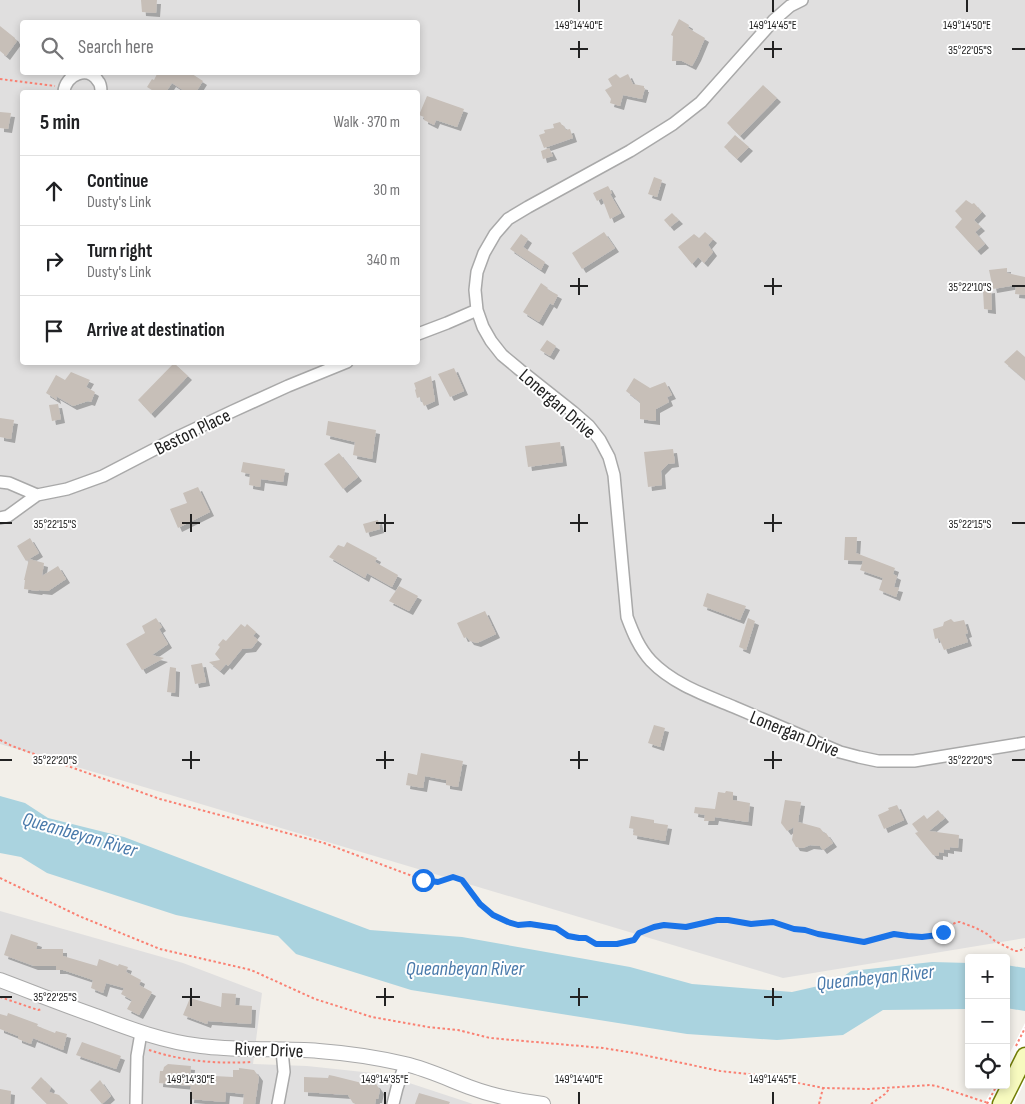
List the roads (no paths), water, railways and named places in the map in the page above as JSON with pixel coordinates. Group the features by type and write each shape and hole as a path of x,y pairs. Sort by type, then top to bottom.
{"main road":[{"path":"1001,1104 1025,1056"}],"street":[{"name":"Lonergan Drive","path":"802,0 790,6 774,20 702,102 673,124 630,151 596,168 508,219 495,234 484,253 477,272 475,290 477,310 483,327 502,355 589,426 600,440 609,457 614,475 627,617 632,633 640,646 650,660 663,672 678,683 748,714 840,752 878,761 914,761 1025,743"},
{"path":"65,90 67,81 75,75"},
{"path":"92,75 98,80 101,90"},
{"path":"420,333 477,310"},
{"name":"Beston Place","path":"0,518 8,516 36,495 67,490 103,476 180,436 333,365"},
{"path":"0,482 9,483 36,495"},
{"name":"River Drive","path":"0,980 141,1033 168,1040 201,1046 327,1052 405,1064 470,1088 506,1098 543,1104"},
{"path":"136,1104 137,1056 141,1033"},
{"path":"278,1104 284,1072 282,1050"},
{"path":"394,1104 405,1064"}],"water":[{"name":"Queanbeyan River","path":"0,796 25,803 48,818 124,837 370,930 462,937 630,967 692,984 792,992 836,982 851,971 932,962 965,963 965,1009 883,1010 843,1035 777,1040 687,1034 411,990 296,954 278,936 176,915 47,873 21,857 0,853"},
{"path":"1010,966 1025,968 1025,1011 1010,1009"}]}
